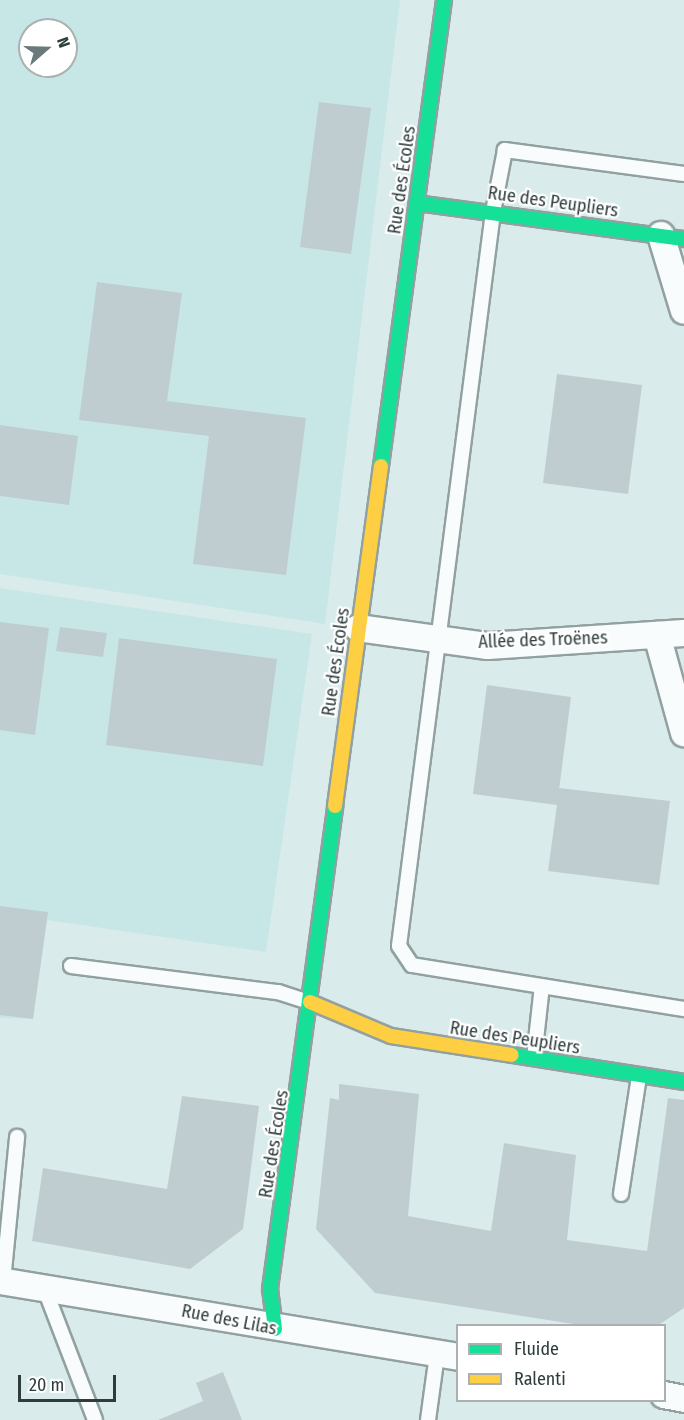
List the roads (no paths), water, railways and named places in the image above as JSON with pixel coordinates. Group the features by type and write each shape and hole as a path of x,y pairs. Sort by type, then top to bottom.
{"street":[{"name":"Rue des Écoles","path":"274,1329 270,1289 444,0"},
{"name":"Rue des Peupliers","path":"417,203 673,237"},
{"path":"673,237 684,311"},
{"name":"Allée des Troënes","path":"358,628 488,646 684,633"},
{"path":"657,634 682,718"},
{"name":"Rue des Peupliers","path":"310,1002 391,1036 684,1082"},
{"name":"Rue des Lilas","path":"2,1281 274,1329 447,1356"},
{"path":"666,1395 684,1399"}],"lane":[{"path":"684,174 505,150 493,212 399,946 412,965 684,1009"},
{"path":"71,966 278,993 310,1002"},
{"path":"534,1059 542,986"},
{"path":"621,1194 639,1076"},
{"path":"2,1281 17,1137"},
{"path":"44,1287 95,1420"},
{"path":"428,1420 447,1356"}]}
